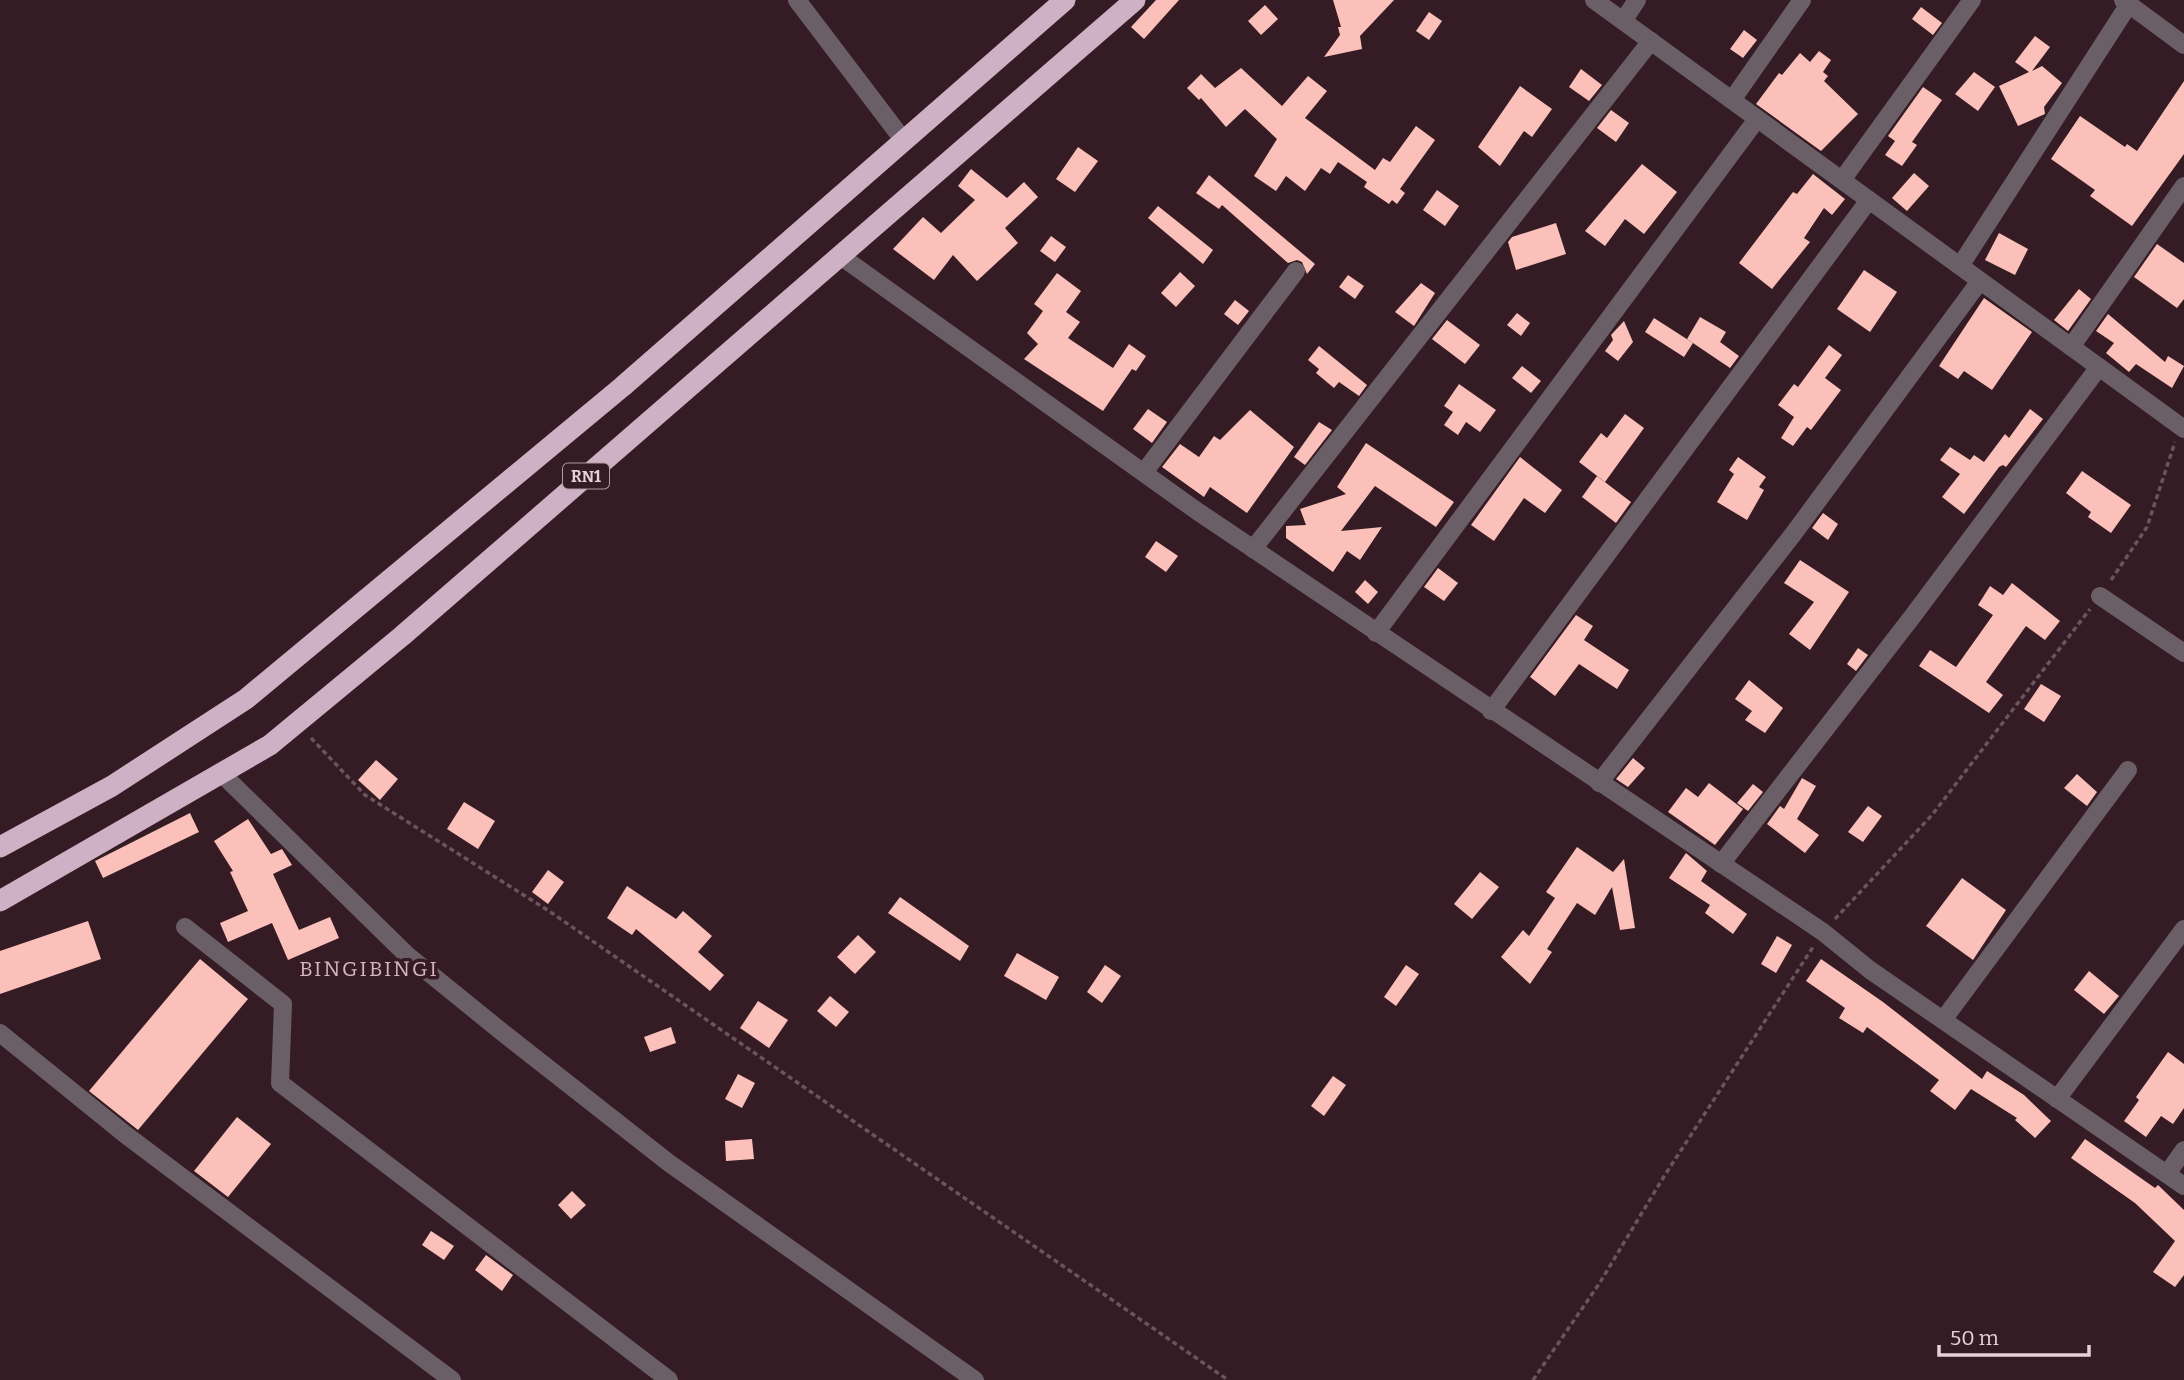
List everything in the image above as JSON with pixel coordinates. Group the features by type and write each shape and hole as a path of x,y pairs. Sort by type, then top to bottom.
{"highway":[{"name":"RN1","path":"0,847 112,786 246,699 622,387 1065,0"},
{"name":"RN1","path":"0,901 270,745 402,636 1135,0"}],"street":[{"path":"797,0 904,141"},
{"path":"1594,0 2182,427"},
{"path":"1623,21 1637,0"},
{"path":"1732,100 1802,0"},
{"path":"1842,180 1972,0"},
{"path":"1960,266 2126,2 2184,45"},
{"path":"1253,549 1651,41"},
{"path":"1376,633 1757,119"},
{"path":"2071,347 2184,186"},
{"path":"1491,711 1869,200"},
{"path":"839,255 1253,549 1823,932 1870,970 2184,1186"},
{"path":"1145,471 1296,271"},
{"path":"1599,783 1794,533 1980,281"},
{"path":"1721,864 1912,617 2099,367"},
{"path":"2100,596 2184,653"},
{"path":"1942,1020 2128,770"},
{"path":"221,773 407,955 502,1032 669,1163 975,1380"},
{"path":"186,927 283,1004 281,1083 669,1380"},
{"path":"2057,1099 2184,929"},
{"path":"0,1033 126,1135 452,1380"},
{"path":"2167,1174 2184,1150"}],"path":[{"path":"1533,1380 1599,1284 1663,1178 1823,932 1932,815 2100,596 2147,527 2182,427"},
{"path":"297,723 365,795 549,911 1228,1380"}],"building":[{"path":"1156,0 1179,0 1144,39 1131,27"},
{"path":"1333,0 1394,0 1360,36 1362,49 1324,57 1340,35 1338,27 1341,27"},
{"path":"1265,5 1278,19 1261,35 1248,21"},
{"path":"1921,7 1942,23 1933,35 1912,19"},
{"path":"1429,12 1442,21 1429,40 1416,31"},
{"path":"1744,30 1757,40 1743,58 1730,49"},
{"path":"2035,36 2050,47 2032,71 2042,66 2062,83 2044,107 2045,114 2018,126 1999,86 2029,72 2015,62"},
{"path":"1819,51 1831,60 1823,72 1828,76 1824,81 1858,114 1821,151 1756,104 1779,73 1782,75 1800,53 1810,62"},
{"path":"1241,68 1282,106 1308,76 1327,91 1305,118 1375,170 1383,158 1390,162 1416,126 1435,140 1400,189 1405,193 1397,204 1392,200 1389,204 1364,187 1367,182 1338,162 1330,174 1321,168 1305,191 1286,176 1276,191 1254,176 1277,139 1245,109 1226,127 1201,98 1199,100 1187,88 1201,74 1215,88"},
{"path":"1581,69 1602,85 1589,101 1569,87"},
{"path":"1974,72 1995,87 1978,111 1955,94"},
{"path":"2184,81 2184,154 2132,226 2090,196 2095,190 2051,159 2080,116 2125,147 2127,144 2137,151"},
{"path":"1520,86 1552,109 1532,137 1524,131 1500,166 1478,147"},
{"path":"1923,87 1942,100 1912,142 1917,145 1902,166 1885,155 1895,141 1888,136"},
{"path":"1611,110 1629,123 1616,142 1597,128"},
{"path":"1078,147 1098,161 1075,192 1056,179"},
{"path":"1642,164 1677,192 1644,234 1625,219 1605,246 1585,231"},
{"path":"971,169 1007,198 1024,182 1038,197 1005,228 1018,243 977,281 953,255 934,280 893,249 923,217 941,233 975,200 958,186"},
{"path":"1914,173 1929,186 1907,211 1892,198"},
{"path":"1813,174 1845,199 1832,215 1824,208 1804,238 1810,242 1772,289 1739,263 1793,192 1797,194"},
{"path":"1209,175 1315,264 1307,274 1302,262 1297,260 1288,263 1222,205 1219,209 1196,193"},
{"path":"1437,190 1459,206 1445,226 1423,210"},
{"path":"1158,206 1213,250 1203,264 1148,218"},
{"path":"1556,223 1566,254 1516,270 1508,242 1512,237"},
{"path":"1999,233 2028,249 2015,275 1985,260"},
{"path":"1051,236 1066,247 1055,262 1040,251"},
{"path":"2157,244 2184,263 2184,299 2177,308 2134,277"},
{"path":"1864,270 1897,292 1870,332 1837,309"},
{"path":"1180,272 1195,286 1176,307 1161,293"},
{"path":"1057,273 1081,291 1066,312 1080,322 1068,338 1113,368 1129,344 1146,356 1136,371 1132,369 1103,411 1024,359 1038,344 1027,333 1043,311 1034,304"},
{"path":"1348,275 1364,286 1355,299 1339,287"},
{"path":"1421,283 1435,293 1414,326 1395,312"},
{"path":"2079,289 2091,299 2068,331 2054,320"},
{"path":"1984,298 2032,332 1992,390 1964,371 1958,379 1939,366"},
{"path":"1235,300 1249,311 1238,325 1224,314"},
{"path":"1517,313 1530,323 1521,336 1507,325"},
{"path":"2108,314 2165,362 2168,356 2184,366 2172,388 2136,364 2129,372 2106,353 2114,343 2096,331"},
{"path":"1700,317 1726,332 1720,342 1739,356 1730,368 1687,339"},
{"path":"1654,318 1693,343 1684,357 1645,332"},
{"path":"1447,320 1480,345 1465,364 1432,339"},
{"path":"1624,321 1633,342 1618,361 1605,351 1613,340 1611,335"},
{"path":"1829,345 1842,355 1825,378 1841,390 1811,430 1807,427 1793,446 1781,438 1794,417 1778,405 1794,384 1798,387"},
{"path":"1319,346 1367,385 1359,396 1339,382 1334,388 1316,373 1319,369 1308,360"},
{"path":"1522,366 1541,381 1531,393 1512,378"},
{"path":"1459,384 1496,410 1480,432 1466,422 1458,435 1444,425 1453,412 1444,406"},
{"path":"1148,409 1167,422 1152,443 1133,429"},
{"path":"2030,409 2043,419 2006,467 1999,467 1964,514 1942,497 1960,474 1940,460 1950,447 1970,460 1974,455 1984,462 2005,434 2009,438"},
{"path":"1250,410 1294,447 1247,513 1210,487 1204,497 1162,467 1180,444 1199,457 1214,436 1220,440"},
{"path":"1625,414 1644,428 1605,482 1579,462 1601,433 1607,438"},
{"path":"1319,422 1332,430 1305,465 1294,457"},
{"path":"1366,443 1454,502 1436,527 1375,486 1341,531 1382,527 1360,560 1347,551 1333,572 1286,538 1286,526 1306,525 1300,509 1346,494 1337,487"},
{"path":"1520,457 1562,490 1545,513 1524,498 1494,541 1471,525"},
{"path":"1738,457 1766,477 1759,487 1764,490 1747,520 1717,502 1734,474 1729,470"},
{"path":"2082,471 2131,505 2111,533 2088,517 2091,512 2066,493"},
{"path":"1597,476 1631,502 1616,523 1582,497"},
{"path":"1823,513 1838,524 1828,540 1812,528"},
{"path":"1156,541 1178,556 1166,572 1145,557"},
{"path":"1800,560 1849,592 1810,650 1789,634 1814,602 1784,583"},
{"path":"1438,568 1458,583 1444,601 1424,587"},
{"path":"1365,580 1378,592 1368,604 1355,592"},
{"path":"2012,583 2060,621 2045,640 2026,626 1986,682 2003,695 1989,713 1919,666 1930,650 1956,667 1993,615 1978,605 1990,586 2003,595"},
{"path":"1576,615 1593,626 1584,640 1629,670 1617,689 1579,664 1555,696 1530,677"},
{"path":"1858,648 1868,655 1856,671 1847,664"},
{"path":"1749,680 1783,708 1765,733 1745,720 1752,711 1735,699"},
{"path":"2041,684 2061,696 2044,722 2024,709"},
{"path":"1633,758 1645,768 1628,787 1616,779"},
{"path":"376,760 398,779 380,800 358,780"},
{"path":"2077,774 2097,792 2087,806 2064,788"},
{"path":"1802,778 1816,786 1797,819 1819,835 1805,853 1767,824 1780,806 1784,809"},
{"path":"1709,783 1743,809 1715,845 1668,812 1686,788 1698,797"},
{"path":"1753,784 1763,792 1748,811 1737,803"},
{"path":"464,802 495,821 478,849 447,829"},
{"path":"1868,806 1882,816 1863,842 1848,832"},
{"path":"190,813 199,832 103,878 95,861"},
{"path":"248,819 271,854 282,849 292,865 273,874 299,930 330,917 339,938 288,960 272,923 228,942 220,923 248,911 230,872 233,871 214,841"},
{"path":"1577,847 1613,872 1624,859 1635,928 1620,930 1612,887 1595,915 1577,903 1547,949 1552,952 1530,984 1501,957 1523,930 1529,936 1555,898 1546,892"},
{"path":"1686,853 1707,871 1701,881 1747,914 1733,934 1705,913 1710,905 1669,878"},
{"path":"548,870 564,882 548,904 532,892"},
{"path":"1480,872 1499,887 1472,919 1454,904"},
{"path":"1962,878 2006,910 1973,960 1926,926"},
{"path":"627,886 676,919 683,911 712,936 698,952 724,975 710,991 636,929 632,935 607,918"},
{"path":"900,897 969,946 960,961 888,913"},
{"path":"88,921 101,959 0,994 0,951"},
{"path":"858,935 876,952 855,974 837,957"},
{"path":"1777,936 1792,945 1776,973 1761,964"},
{"path":"1017,953 1059,977 1046,1000 1004,976"},
{"path":"200,959 248,999 138,1130 89,1091"},
{"path":"1821,959 1883,1002 1982,1079 1987,1071 2024,1095 2051,1121 2035,1138 2015,1120 2017,1118 1971,1089 1955,1110 1930,1091 1939,1080 1867,1027 1863,1033 1839,1018 1845,1008 1806,981"},
{"path":"1105,965 1121,976 1102,1003 1087,992"},
{"path":"1406,965 1419,974 1396,1006 1384,997"},
{"path":"2089,971 2119,996 2104,1014 2074,990"},
{"path":"830,996 849,1012 836,1027 817,1011"},
{"path":"758,1001 788,1020 769,1048 740,1028"},
{"path":"671,1027 676,1043 650,1052 644,1037"},
{"path":"2168,1052 2184,1064 2184,1108 2173,1124 2161,1116 2146,1137 2124,1121 2139,1100 2136,1097"},
{"path":"738,1074 755,1083 742,1108 725,1099"},
{"path":"1333,1076 1346,1085 1324,1116 1311,1106"},
{"path":"237,1117 271,1144 228,1197 194,1171"},
{"path":"752,1139 754,1159 726,1161 725,1141"},
{"path":"2085,1139 2155,1188 2158,1185 2184,1210 2184,1275 2175,1287 2153,1272 2175,1241 2135,1203 2071,1158"},
{"path":"572,1191 586,1205 571,1219 558,1205"},
{"path":"431,1231 454,1246 444,1260 422,1245"},
{"path":"486,1255 513,1275 502,1291 475,1270"}],"district":[{"name":"BINGIBINGI","path":"369,969"}]}
